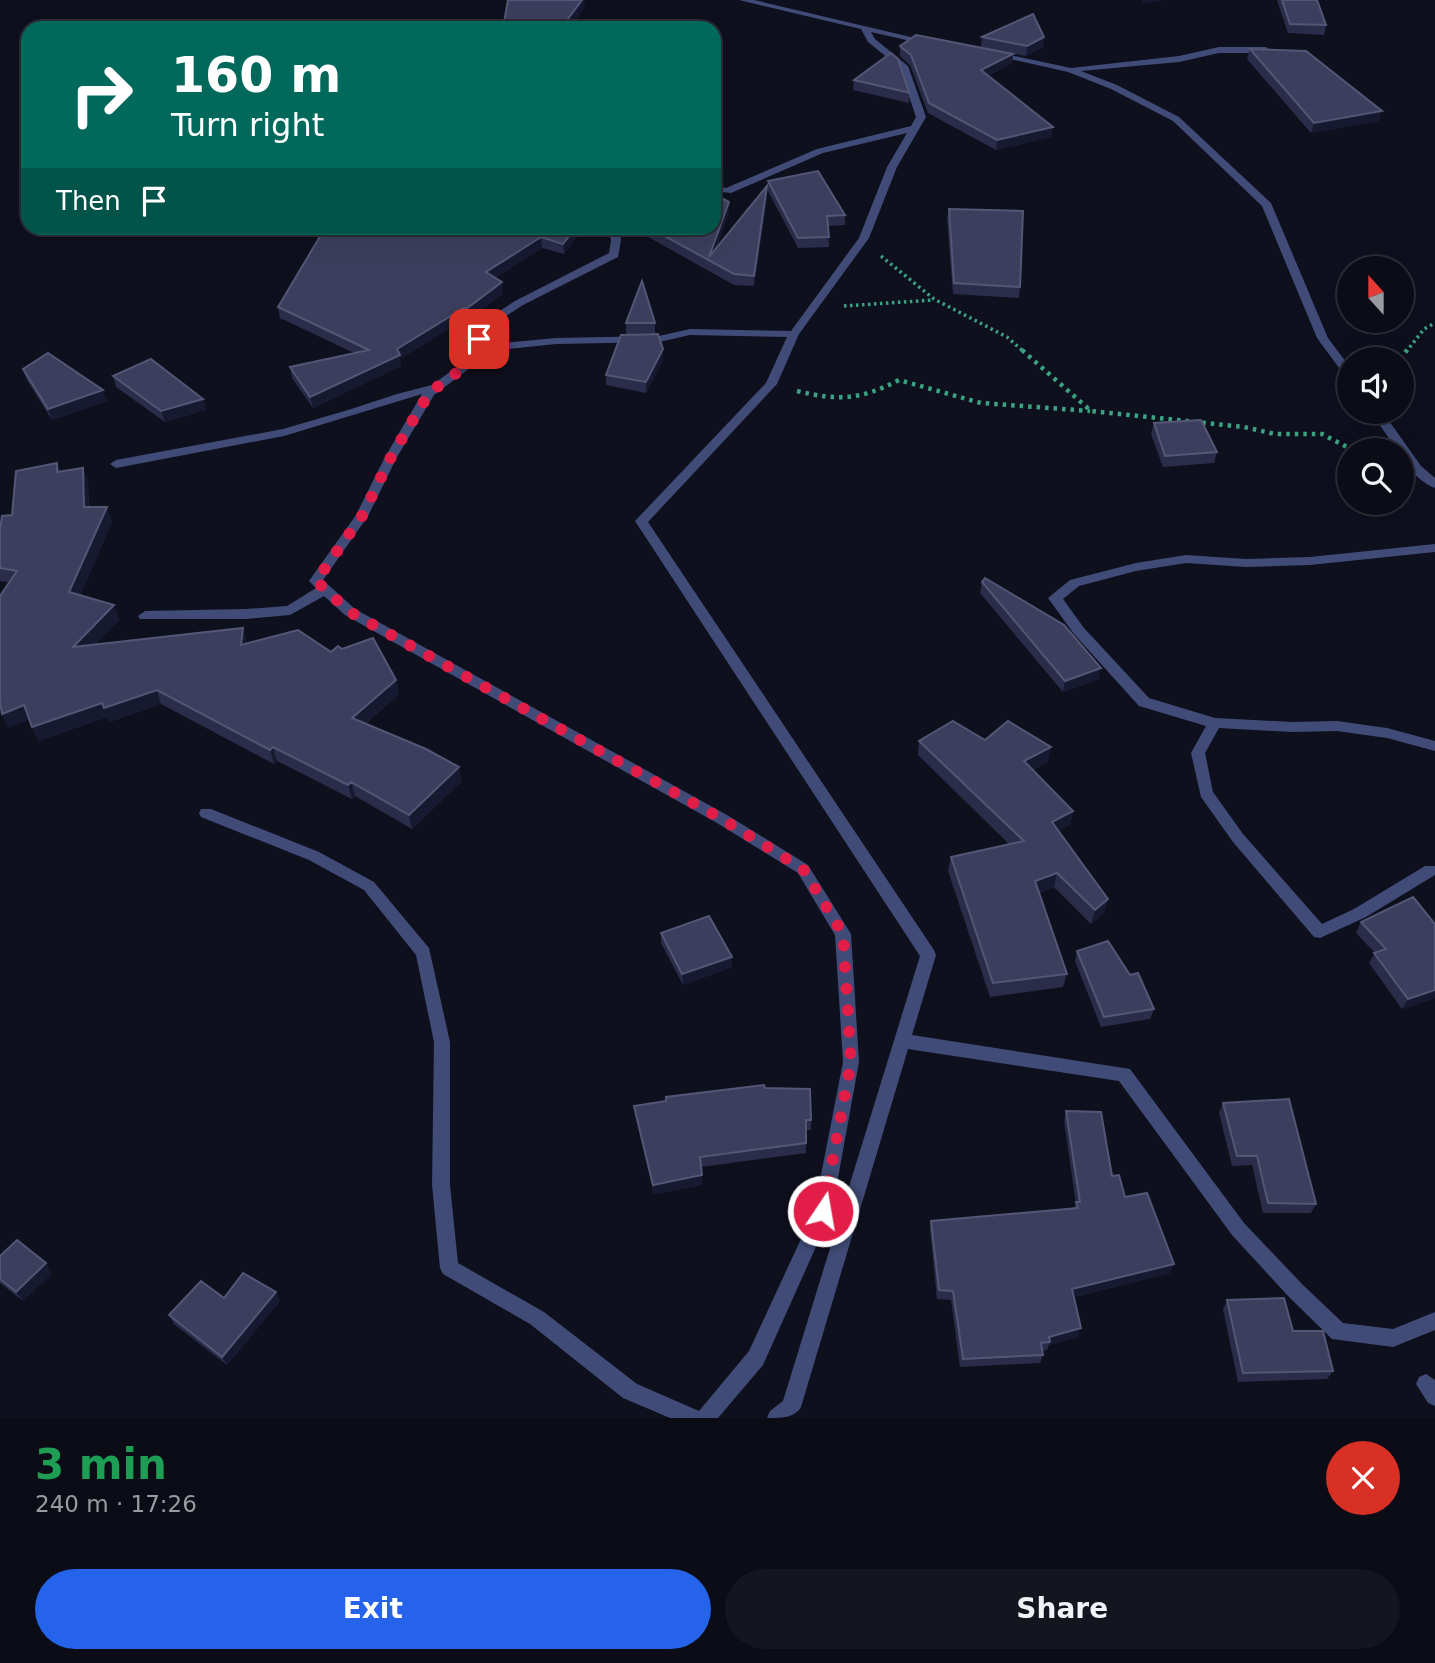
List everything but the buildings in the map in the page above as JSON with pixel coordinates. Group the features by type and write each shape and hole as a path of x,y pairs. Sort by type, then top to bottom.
{"street":[{"path":"743,0 933,43"},
{"path":"777,1418 791,1406 928,955 640,522 771,384 794,334 864,238 892,167 921,117 903,65 871,40 865,29"},
{"path":"1070,70 1179,59 1219,50 1266,50"},
{"path":"988,54 1070,70 1114,86 1176,119 1267,205 1324,338 1337,357"},
{"path":"721,190 727,191 820,151 915,128"},
{"path":"615,235 614,255 519,303 493,320 466,366 429,393 391,457 362,516 316,581 350,612 722,819 803,869 843,934 851,1062 823,1211 756,1358 705,1418"},
{"path":"474,349 556,341 659,339 690,332 794,334"},
{"path":"116,464 284,432 436,388"},
{"path":"1414,465 1435,484"},
{"path":"1435,548 1310,561 1246,563 1186,559 1136,567 1075,583 1055,598 1079,631 1144,702 1215,723 1292,727 1337,726 1387,733 1435,746"},
{"path":"145,616 246,614 290,610 325,589"},
{"path":"1215,723 1198,752 1206,793 1238,838 1320,932 1360,913 1430,870"},
{"path":"206,813 314,856 369,887 423,953 442,1042 440,1185 449,1268 537,1318 630,1391 693,1418"},
{"path":"901,1041 1124,1074 1238,1230 1339,1332 1393,1338 1435,1321"}],"path":[{"path":"864,238 889,265 934,299 1007,337 1091,411"},
{"path":"816,306 883,305 934,299"},
{"path":"1410,347 1424,329 1435,323"},
{"path":"771,384 812,395 851,401 872,395 899,380 981,403 1244,427 1275,434 1322,434 1337,442"}],"route":[{"path":"479,339 466,366 429,393 391,457 362,516 316,581 350,612 722,819 803,869 843,934 851,1062 823,1211"}]}
